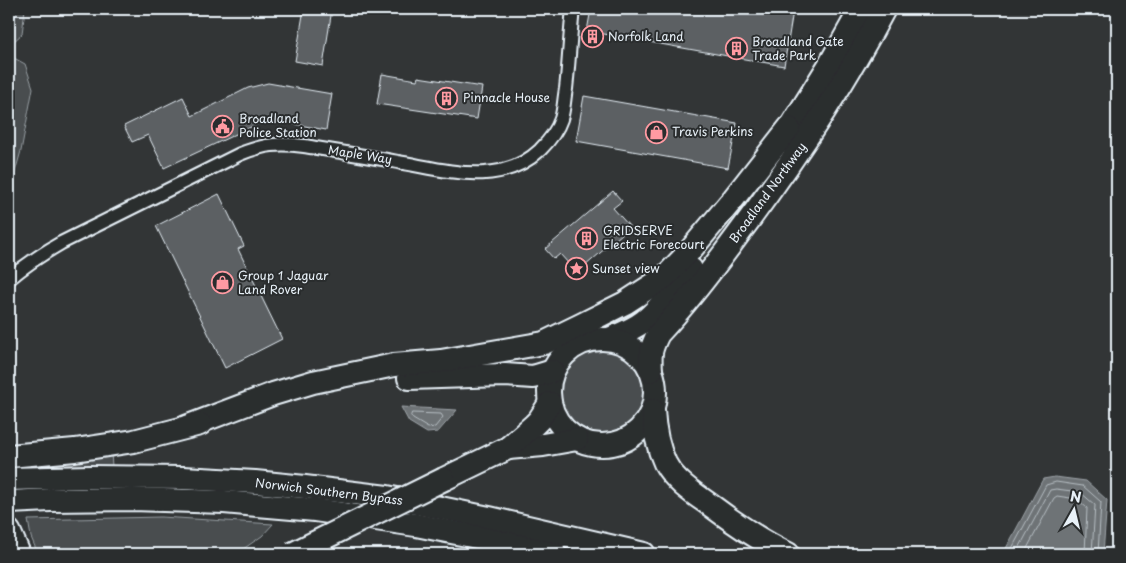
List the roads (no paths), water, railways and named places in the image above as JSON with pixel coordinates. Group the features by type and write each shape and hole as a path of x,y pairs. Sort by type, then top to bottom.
{"highway":[{"name":"Broadland Northway","path":"609,339 643,322 659,308 703,254 750,192 830,64 861,9"},
{"name":"Broadland Northway","path":"651,371 650,354 652,344 658,334 711,270 786,169 832,100 884,9"},
{"path":"186,427 273,394 313,382 394,366 441,361 544,343 581,325 625,303 665,277 734,198 789,128"},
{"path":"653,410 632,436 619,442 605,445 591,444 577,439 560,424 550,403 548,392 553,371 558,361 566,352 586,341 609,339 626,344 641,356 651,371 655,391 654,428 658,444 673,474 699,498 732,521 771,546 788,554"},
{"path":"9,456 75,450 134,441 339,387 396,379 496,375 534,377 553,371"},
{"path":"292,554 508,448 539,420 550,403"},
{"path":"508,448 577,439"},
{"name":"Norwich Southern Bypass","path":"9,479 75,477 183,478 305,487 387,497 443,508 644,554"},
{"name":"Norwich Southern Bypass","path":"9,502 133,499 224,502 315,510 416,525 555,554"},
{"path":"9,531 19,554"}],"street":[{"name":"Maple Way","path":"9,279 23,266 61,243 240,154 258,147 273,144 295,145 477,174 490,174 513,168 532,157 548,142 561,119 568,71 573,9"},
{"name":"Maple Way","path":"9,269 23,266"}],"water":[{"path":"401,407 457,410 438,432 427,433 409,422"},
{"path":"1055,477 1086,481 1107,500 1103,554 1003,554 1043,479"}],"place":[{"name":"Norfolk Land","path":"592,37"},
{"name":"Broadland Gate Trade Park","path":"736,49"},
{"name":"Pinnacle House","path":"447,98"},
{"name":"Broadland Police Station","path":"223,126"},
{"name":"Travis Perkins","path":"656,132"},
{"name":"GRIDSERVE Electric Forecourt","path":"587,238"},
{"name":"Sunset view","path":"576,269"},
{"name":"Group 1 Jaguar Land Rover","path":"222,283"}]}
